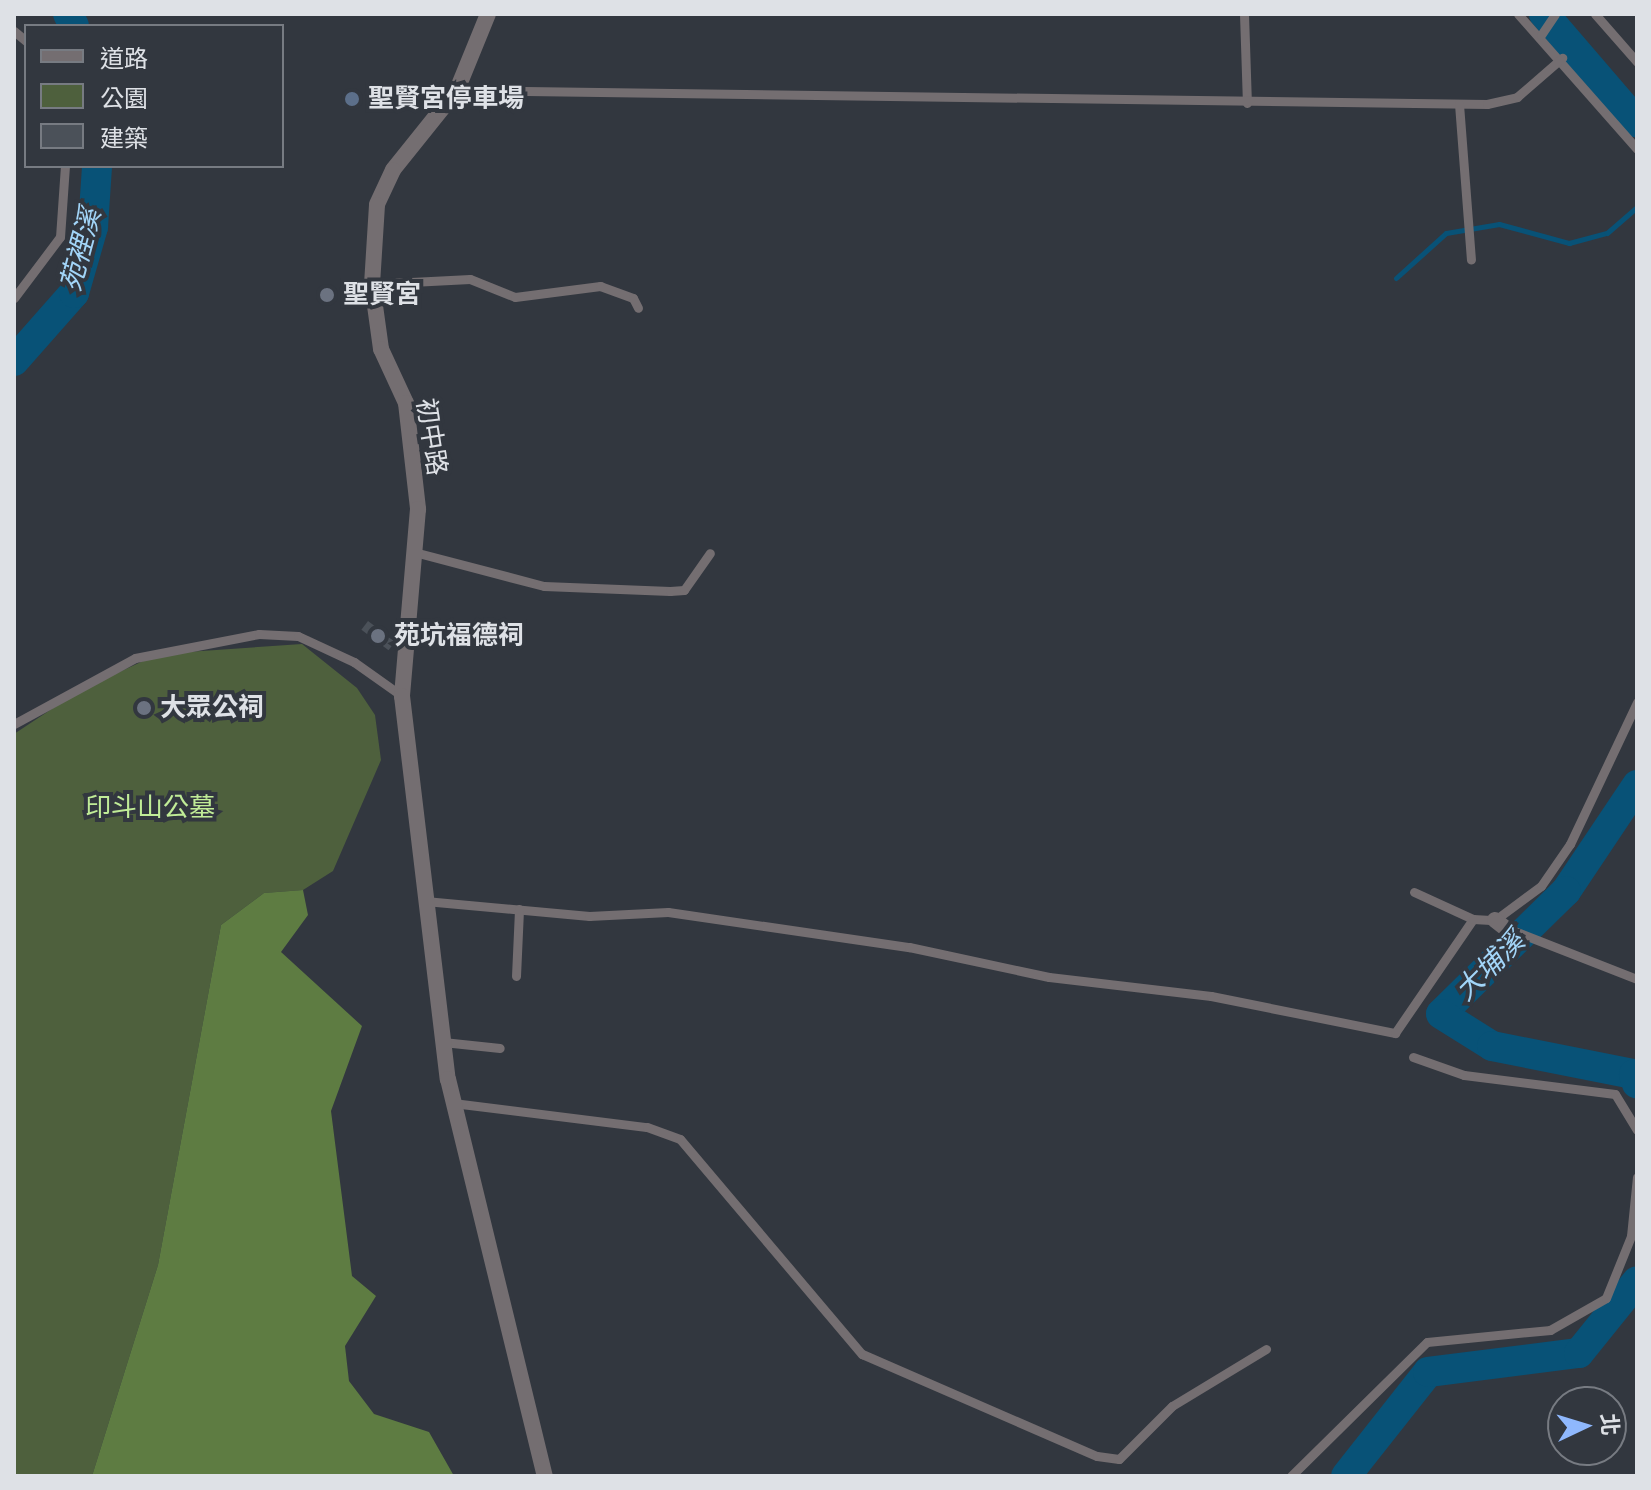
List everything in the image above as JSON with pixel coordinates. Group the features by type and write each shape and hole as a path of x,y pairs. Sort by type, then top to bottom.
{"street":[{"name":"初中路","path":"488,14 457,90 393,170 377,205 372,284 381,349 406,403 418,553 402,696 443,1042 453,1103 545,1476"}],"lane":[{"path":"1244,14 1247,103"},
{"path":"1518,14 1542,32 1637,149"},
{"path":"1542,32 1555,14"},
{"path":"1595,14 1637,62"},
{"path":"457,90 1459,104 1517,97 1562,58"},
{"path":"1459,104 1471,260"},
{"path":"14,298 60,237 65,168"},
{"path":"372,284 470,279 515,297 600,286 633,298 638,308"},
{"path":"418,553 544,586 670,591 684,590 710,553"},
{"path":"14,724 135,658 259,634 298,636 354,662 402,696"},
{"path":"1499,924 1541,886 1570,844 1637,702"},
{"path":"1414,892 1473,919 1499,924 1557,952 1637,979"},
{"path":"425,901 519,909 668,912 909,947 1049,977 1211,996 1380,1034 1395,1033 1473,919"},
{"path":"516,976 519,909"},
{"path":"443,1042 500,1048"},
{"path":"1413,1057 1464,1075 1615,1094 1637,1130"},
{"path":"453,1103 647,1127 680,1139 862,1354 1097,1456 1119,1459 1172,1406 1266,1349"},
{"path":"1291,1476 1427,1342 1550,1330 1606,1298 1631,1236 1637,1177"}],"green space":[{"name":"印斗山公墓","path":"302,644 357,688 375,715 381,760 333,871 303,890 264,893 221,925 158,1265 92,1476 14,1476 14,734 79,691 158,654"},
{"path":"303,890 308,915 281,952 362,1026 331,1111 352,1276 376,1296 345,1346 349,1381 374,1414 429,1432 454,1476 92,1476 158,1265 221,925 264,893"}],"building":[{"name":"苑坑福德祠","path":"368,621 395,641 389,650 361,630"}],"waterway":[{"name":"苑裡溪","path":"68,14 73,24"},
{"name":"大埔溪","path":"1544,14 1637,122"},
{"name":"苑裡溪","path":"14,361 74,293 93,227 97,168"},
{"path":"1396,278 1446,233 1499,224 1569,243 1607,233 1637,207"},
{"name":"大埔溪","path":"1637,785 1566,891 1441,1014 1492,1046 1634,1074 1637,1084"},
{"name":"大埔溪","path":"1346,1476 1428,1372 1579,1353 1637,1281"}],"place":[{"name":"聖賢宮停車場","path":"352,99"},
{"name":"聖賢宮","path":"327,295"},
{"name":"苑坑福德祠","path":"378,636"},
{"name":"大眾公祠","path":"144,708"}]}
